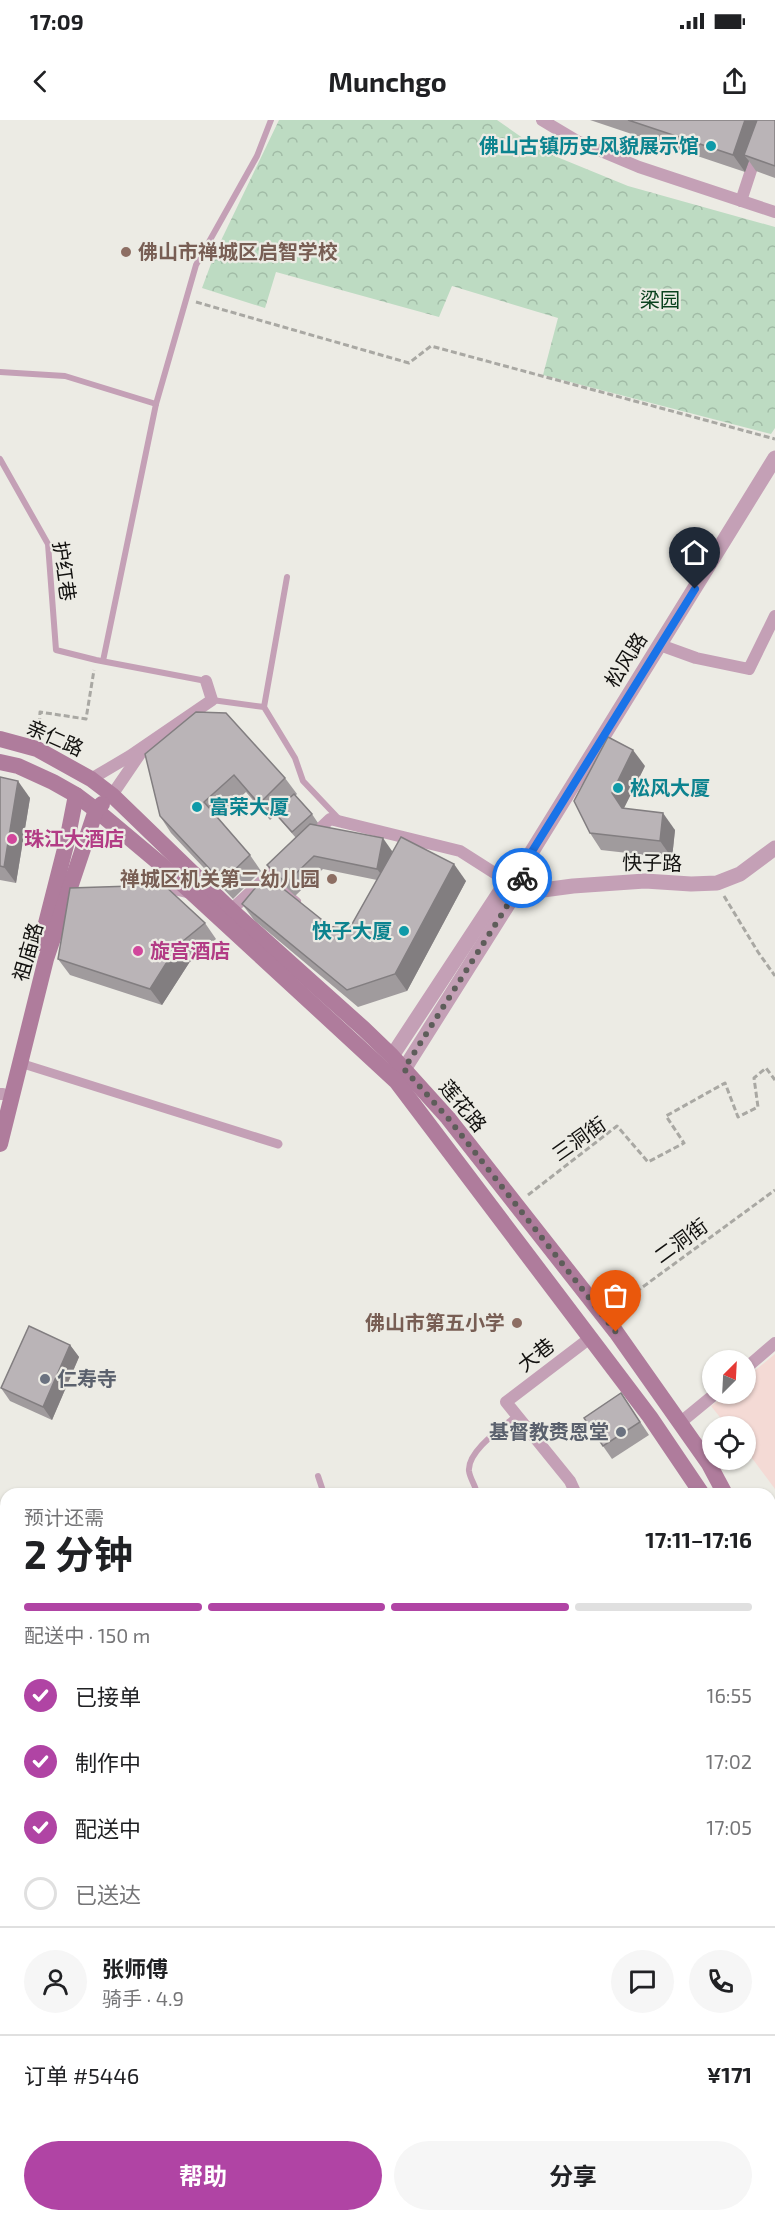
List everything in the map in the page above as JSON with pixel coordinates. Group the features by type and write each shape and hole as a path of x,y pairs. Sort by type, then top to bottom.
{"main road":[{"name":"亲仁路","path":"0,739 38,749 91,779 112,795"},
{"name":"亲仁路","path":"0,762 18,766 76,795 96,810"},
{"path":"76,795 91,779"},
{"name":"祖庙路","path":"1,1098 65,850 76,795"},
{"path":"96,810 112,795"},
{"name":"莲花路","path":"112,795 400,1075 448,1118 604,1316 710,1464 722,1488"},
{"name":"莲花路","path":"96,810 388,1062"},
{"name":"祖庙路","path":"0,1143 46,959 96,810"},
{"name":"莲花路","path":"400,1075 590,1338 650,1417 698,1488"}],"street":[{"path":"542,120 577,141 639,167 775,212"},
{"path":"741,201 761,140"},
{"name":"松风路","path":"513,884 775,458"},
{"path":"660,645 696,658 749,669 775,616"},
{"path":"91,779 212,700 206,681"},
{"path":"112,795 145,745"},
{"path":"231,910 330,819 412,844 460,851 513,884"},
{"name":"快子路","path":"513,884 543,890 636,882 717,883 740,874 775,848"},
{"path":"388,1062 513,884"},
{"path":"400,1075 513,884"},
{"path":"20,1063 278,1144"},
{"name":"大巷","path":"516,1416 506,1402 590,1338"},
{"path":"756,1359 775,1343"},
{"path":"681,1422 703,1404"},
{"path":"516,1416 570,1481 573,1488"}],"lane":[{"path":"206,681 100,660 156,404 196,265 257,156 271,120"},
{"path":"0,372 65,376 156,404"},
{"name":"护红巷","path":"0,459 48,544 56,650 100,660"},
{"path":"287,577 264,707 295,758 303,782 342,822"},
{"path":"212,700 264,707"},
{"path":"269,875 303,905"},
{"path":"151,886 197,897"},
{"path":"63,909 77,896"},
{"path":"475,1488 469,1471 473,1458 482,1444 516,1416"},
{"path":"318,1476 322,1488"}],"path":[{"path":"186,299 409,363 431,346 775,440"},
{"path":"38,749 40,712 86,720 100,660"},
{"path":"717,883 775,976"},
{"name":"三洞街","path":"516,1204 617,1126 648,1162 684,1143 666,1116 725,1083 738,1117 758,1107 754,1078 766,1068 775,1080"},
{"name":"二洞街","path":"604,1316 775,1190"}],"shaded area":[{"path":"775,1354 775,1488 756,1463 756,1416 719,1416 711,1406 714,1404 756,1404 756,1370"}],"green space":[{"name":"梁园","path":"279,120 497,120 540,150 628,186 775,227 775,428 771,434 543,375 558,318 452,286 439,317 276,272 265,308 202,288 215,253"}],"building":[{"path":"628,120 745,120 733,155"},
{"path":"757,120 775,120 775,166 744,155"},
{"name":"富荣大厦","path":"196,712 226,713 285,778 259,804 234,775 204,802 250,855 222,882 160,816 145,754"},
{"path":"608,737 633,750 612,793 622,808 663,813 660,841 590,833 574,801"},
{"path":"0,777 18,781 4,867 0,866"},
{"path":"294,794 312,814 292,832 274,812"},
{"path":"310,824 383,838 377,869 314,856 286,883 267,865"},
{"name":"快子大厦","path":"401,837 454,864 395,974 347,990 242,904 266,875 331,927 352,924"},
{"name":"旋宫酒店","path":"164,885 205,923 177,946 150,989 58,959 70,888"},
{"name":"仁寿寺","path":"29,1326 70,1345 43,1407 1,1388"},
{"path":"621,1393 640,1422 603,1446 584,1418"}],"way so far":[{"path":"522,878 519,887 404,1069 448,1118 616,1332"}],"place":[{"name":"佛山古镇历史风貌展示馆","path":"711,146"},
{"name":"佛山市禅城区启智学校","path":"126,252"},
{"name":"松风大厦","path":"618,788"},
{"name":"富荣大厦","path":"197,807"},
{"name":"珠江大酒店","path":"12,839"},
{"name":"禅城区机关第二幼儿园","path":"332,879"},
{"name":"快子大厦","path":"404,931"},
{"name":"旋宫酒店","path":"138,951"},
{"name":"佛山市第五小学","path":"517,1323"},
{"name":"仁寿寺","path":"45,1379"},
{"name":"基督教赉恩堂","path":"621,1432"}],"route":[{"path":"522,878 531,853 695,589"}]}
